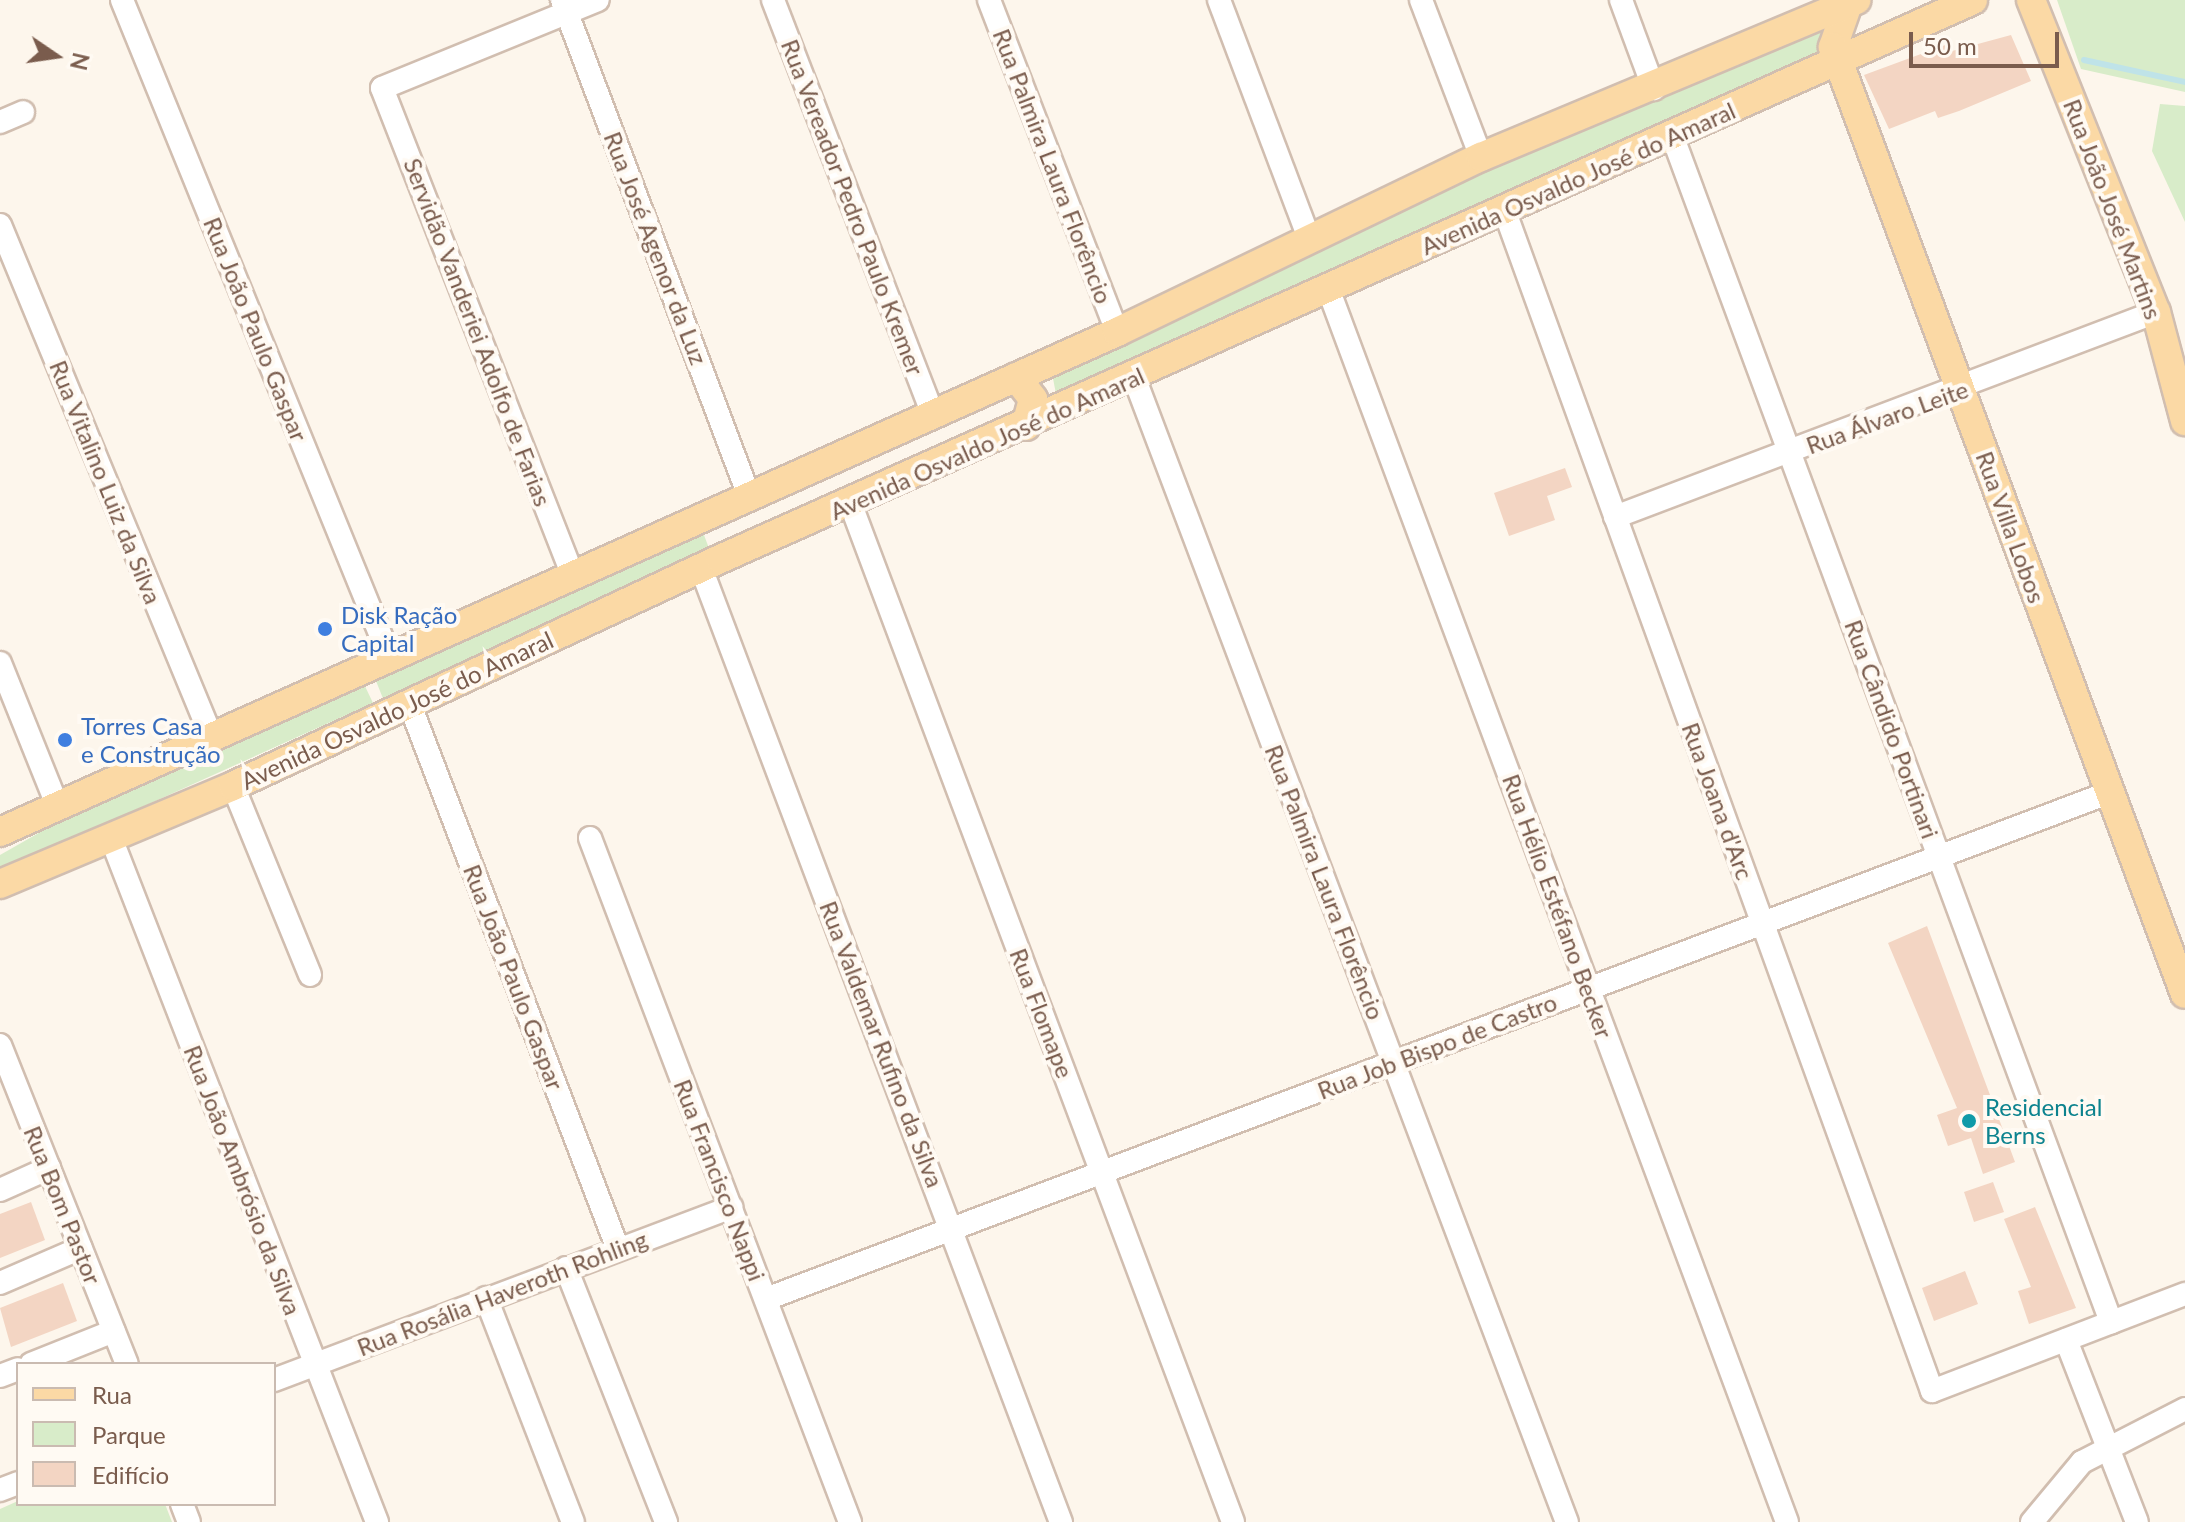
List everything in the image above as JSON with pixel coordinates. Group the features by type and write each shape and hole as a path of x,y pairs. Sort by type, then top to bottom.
{"main road":[{"name":"Avenida Osvaldo José do Amaral","path":"0,884 233,786 701,568 851,505 1973,0"},
{"name":"Rua João José Martins","path":"2031,0 2156,312 2185,421"},
{"name":"Avenida Osvaldo José do Amaral","path":"0,832 1117,332 1481,157 1654,89 1818,8 1852,2"},
{"path":"1837,59 1833,47 1852,2"},
{"name":"Rua Villa Lobos","path":"1837,59 2185,994"},
{"path":"1016,377 1033,399 1026,426"},
{"path":"0,842 58,807"}],"street":[{"name":"Rua João Paulo Gaspar","path":"122,0 390,658"},
{"path":"565,6 598,0"},
{"name":"Rua Vereador Pedro Paulo Kremer","path":"773,0 933,414"},
{"name":"Rua Palmira Laura Florêncio","path":"989,0 1117,332"},
{"path":"1219,0 1310,241"},
{"path":"1421,0 1481,157"},
{"path":"1621,0 1654,89"},
{"name":"Servidão Vanderiei Adolfo de Farias","path":"565,6 382,88 573,576"},
{"name":"Rua José Agenor da Luz","path":"565,6 749,496"},
{"path":"0,122 23,112"},
{"name":"Rua Cândido Portinari","path":"1672,135 2111,1322"},
{"name":"Rua Joana d'Arc","path":"1505,212 1932,1391 2066,1340"},
{"name":"Rua Vitalino Luiz da Silva","path":"0,225 212,738"},
{"name":"Rua Hélio Estéfano Becker","path":"1329,291 1787,1522"},
{"name":"Rua Álvaro Leite","path":"1615,517 1961,390 2156,312"},
{"name":"Rua Palmira Laura Florêncio","path":"1134,377 1567,1522"},
{"name":"Rua Flomape","path":"851,505 1233,1522"},
{"name":"Rua Valdemar Rufino da Silva","path":"701,568 1061,1522"},
{"path":"0,663 58,807"},
{"name":"Rua João Paulo Gaspar","path":"410,705 618,1249"},
{"path":"233,786 310,975"},
{"name":"Rua Job Bispo de Castro","path":"766,1299 2108,793"},
{"name":"Rua João Ambrósio da Silva","path":"111,838 377,1522"},
{"name":"Rua Francisco Nappi","path":"590,838 850,1522"},
{"name":"Rua Bom Pastor","path":"0,1045 8,1090 49,1168 126,1362"},
{"path":"0,1190 49,1168"},
{"name":"Rua Rosália Haveroth Rohling","path":"276,1379 731,1207"},
{"path":"0,1283 81,1248"},
{"path":"566,1268 666,1522"},
{"path":"2137,1522 2066,1340 2185,1294"},
{"path":"486,1298 573,1522"},
{"path":"36,1362 114,1331"},
{"path":"2032,1522 2063,1480 2106,1445 2185,1409"}],"green space":[{"path":"2057,0 2185,0 2185,92 2081,69"},
{"path":"1837,14 1823,50 1056,394 1051,368"},
{"path":"2160,104 2185,106 2185,222 2152,151"},
{"path":"701,527 710,551 384,701 374,676"},
{"path":"363,682 373,703 0,871 0,855 102,797"},
{"path":"16,1502 16,1506 166,1506 172,1522 0,1522 0,1509"}],"building":[{"path":"2011,35 2031,81 1959,111 1938,118 1935,111 1889,129 1864,75 1948,44 1952,51"},
{"path":"1565,468 1572,487 1547,496 1555,520 1509,536 1494,493"},
{"path":"1927,926 2015,1162 1983,1174 1971,1138 1948,1146 1937,1115 1957,1108 1888,943"},
{"path":"1993,1182 2004,1212 1974,1222 1964,1192"},
{"path":"31,1202 45,1240 0,1258 0,1214"},
{"path":"2035,1207 2076,1308 2029,1324 2018,1291 2031,1287 2004,1219"},
{"path":"1965,1271 1978,1304 1934,1321 1922,1288"},
{"path":"63,1283 77,1321 11,1347 0,1308"}],"waterway":[{"path":"2084,60 2185,82"}],"place":[{"name":"Disk Ração Capital","path":"325,629"},
{"name":"Torres Casa e Construção","path":"65,740"},
{"name":"Residencial Berns","path":"1969,1121"}]}
